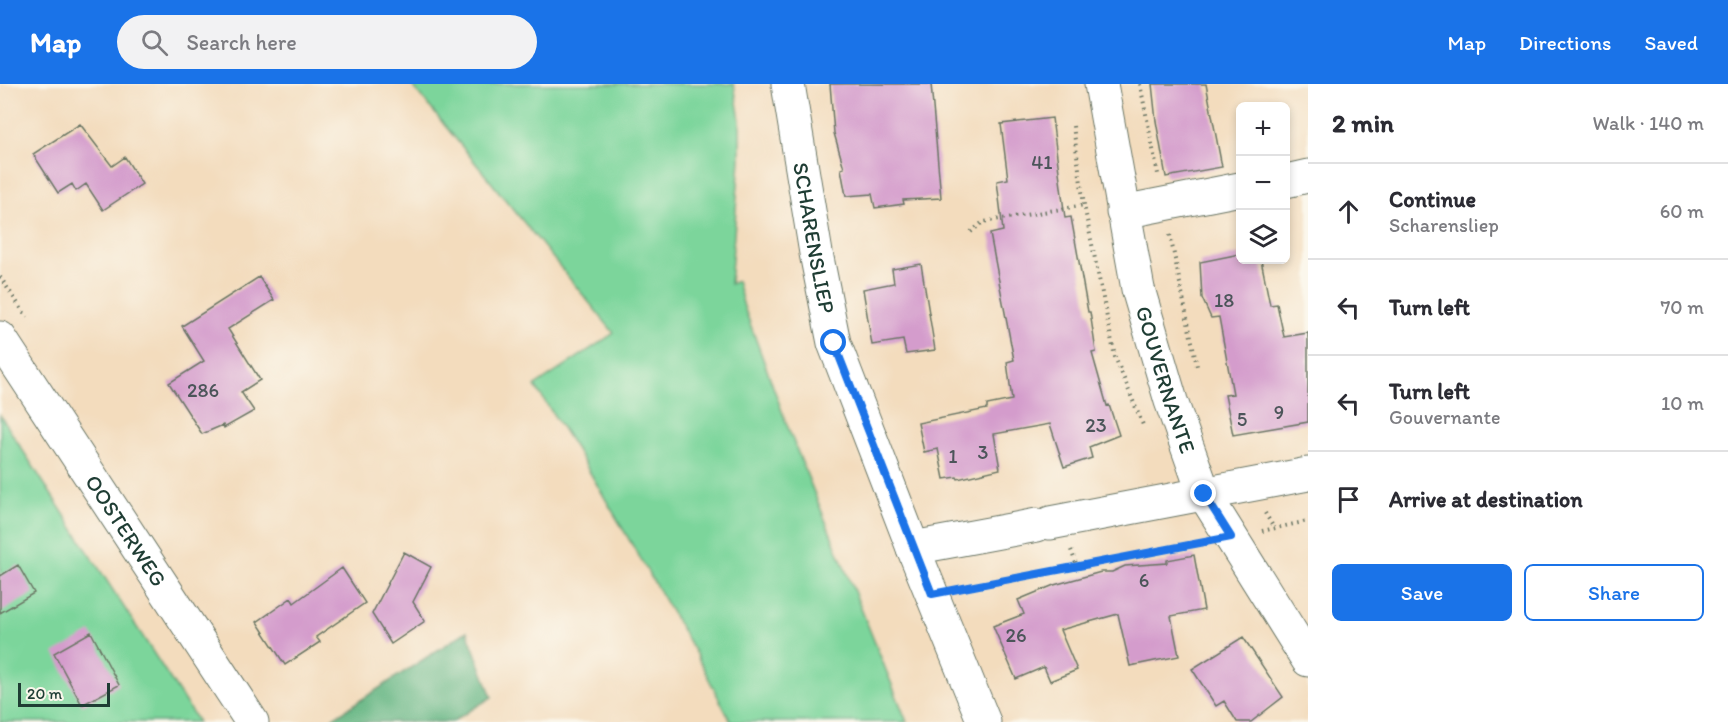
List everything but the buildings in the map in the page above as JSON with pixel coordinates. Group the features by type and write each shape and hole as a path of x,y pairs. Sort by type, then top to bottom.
{"street":[{"name":"SCHARENSLIEP","path":"788,84 816,253 834,343 913,548 984,722"},
{"name":"GOUVERNANTE","path":"1101,84 1138,289 1171,401 1204,494 1308,660"},
{"path":"1290,180 1308,176"},
{"path":"1122,206 1164,204 1236,190"},
{"name":"OOSTERWEG","path":"0,338 252,722"},
{"path":"913,548 1308,474"}],"path":[{"path":"1140,84 1199,376"},
{"path":"970,232 983,222 1122,206"},
{"path":"932,594 1308,521"}],"green space":[{"path":"411,84 734,84 740,120 740,160 730,284 737,281 744,307 790,433 907,722 731,722 696,654 582,459 535,386 614,333"},
{"path":"0,415 198,722 0,722"},
{"path":"467,631 492,697 452,722 327,722"}],"route":[{"path":"834,343 932,594 1231,537 1204,494"}]}
